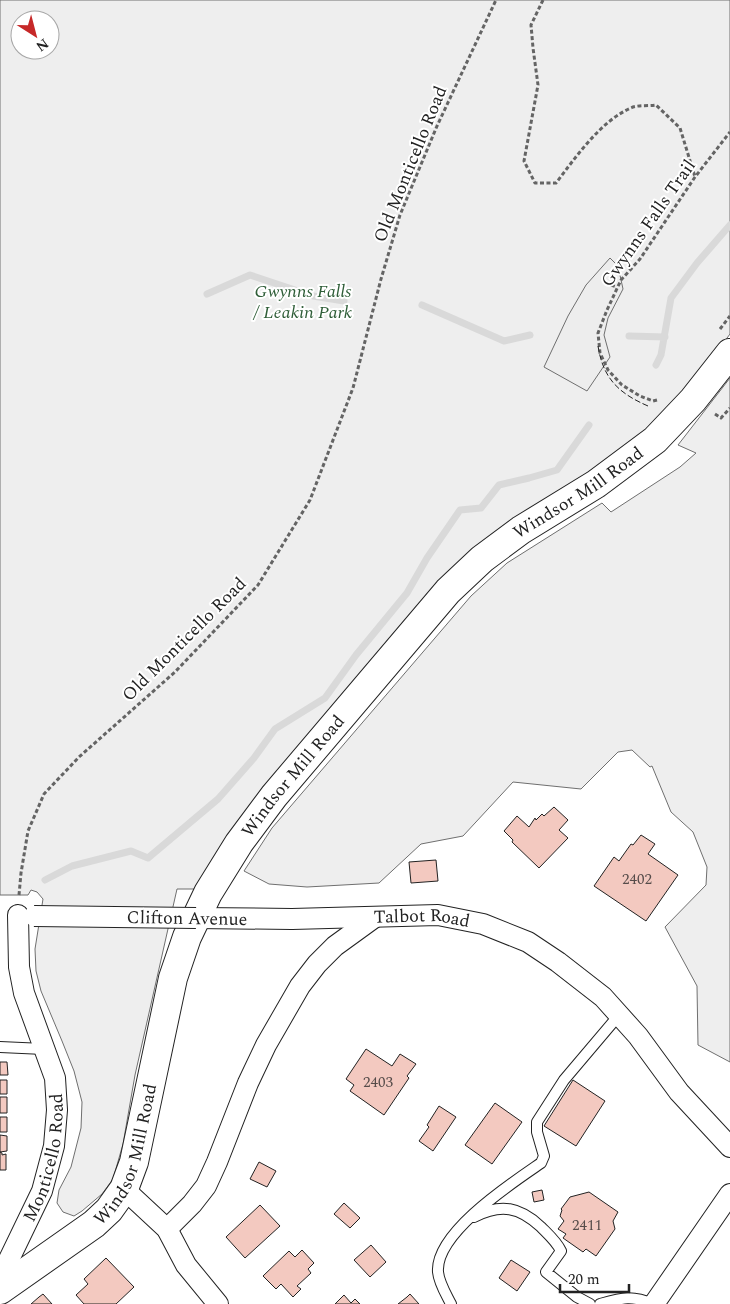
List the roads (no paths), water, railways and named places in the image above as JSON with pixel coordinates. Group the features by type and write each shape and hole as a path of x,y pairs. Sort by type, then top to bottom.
{"main road":[{"name":"Windsor Mill Road","path":"0,1290 94,1224 109,1210 124,1189 134,1162 173,978 187,937 208,893 239,843 274,796 448,591 482,560 521,530 596,484 655,440 693,400 724,342"}],"street":[{"name":"Clifton Avenue","path":"17,915 292,919 375,917"},
{"name":"Monticello Road","path":"0,1278 42,1191 54,1146 57,1110 55,1078 24,993 19,968 17,915"},
{"name":"Talbot Road","path":"167,1228 192,1204 206,1186 248,1083 266,1046 300,986 317,964 335,946 375,917 438,915 483,924 528,942 604,997 638,1036 679,1092 729,1149"},
{"path":"124,1189 167,1228 186,1265 218,1304"},
{"path":"654,1304 730,1193"}],"lane":[{"path":"451,1304 440,1280 438,1270 441,1254 448,1242 482,1205 541,1163 544,1156 537,1132 537,1122 564,1080 619,1014"},
{"path":"0,1047 44,1049"},
{"path":"466,1222 496,1209 519,1211 533,1220 562,1251 546,1272 577,1297 590,1304"},
{"path":"600,1304 630,1297 654,1304"}],"waterway":[{"path":"656,365 661,355 671,298 697,263 730,225"},
{"path":"207,294 250,275 313,296 344,301"},
{"path":"422,305 504,341 530,335"},
{"path":"629,336 665,337"},
{"path":"45,880 72,866 131,851 148,858 218,799 254,758 275,729 325,698 356,655 407,593 427,558 460,510 481,508 499,485 557,470 589,425"}],"park label":[{"name":"Gwynns Falls / Leakin Park","path":"303,301"}]}
